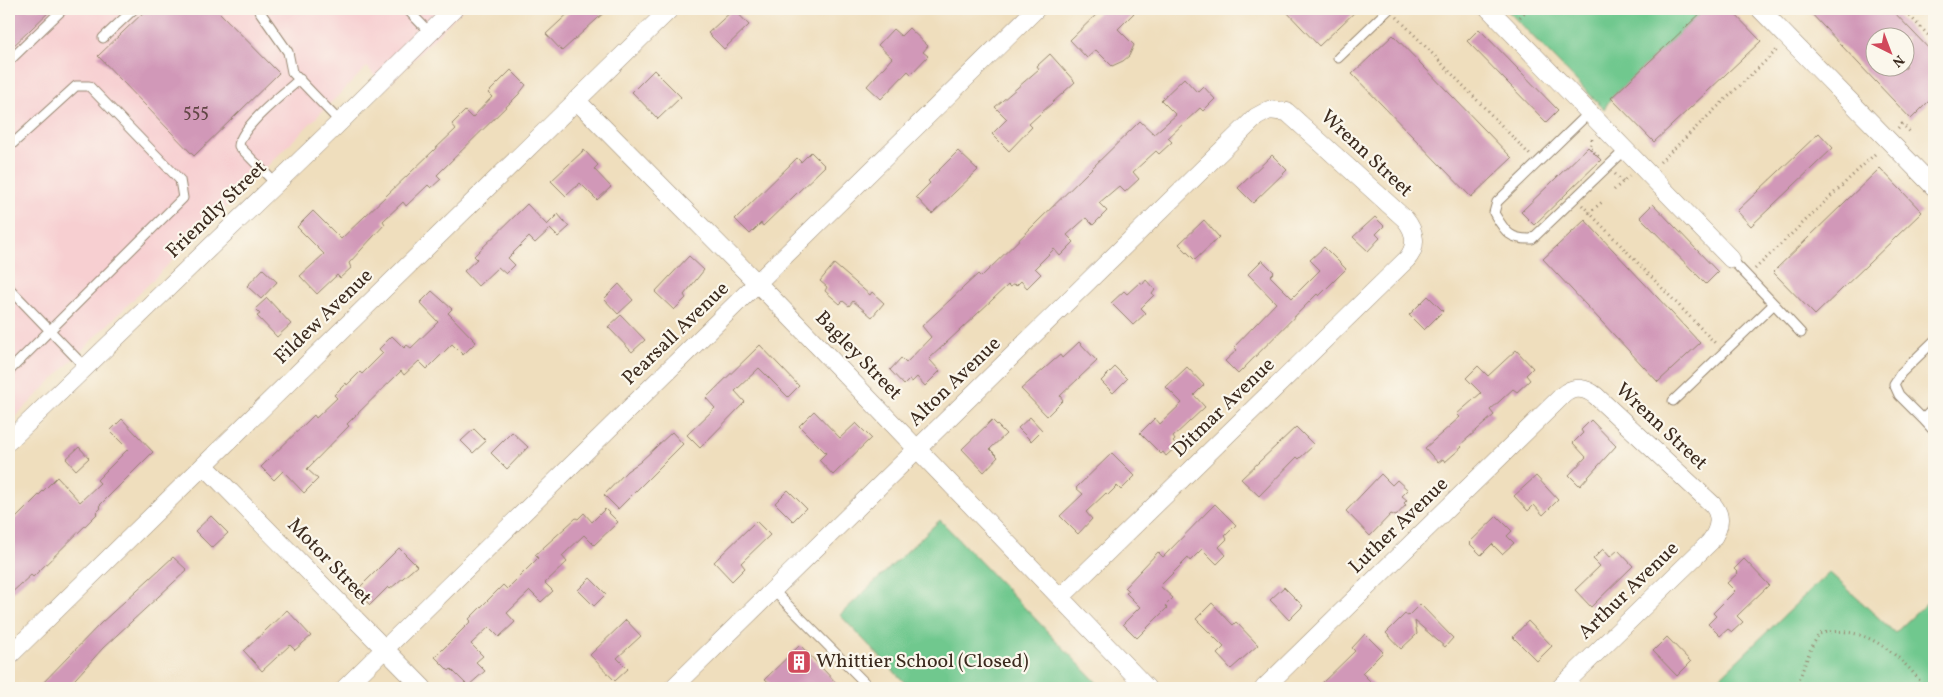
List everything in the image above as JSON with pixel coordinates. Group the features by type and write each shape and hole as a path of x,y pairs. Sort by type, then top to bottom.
{"street":[{"name":"Friendly Street","path":"11,435 85,367 340,122 454,9"},
{"name":"Fildew Avenue","path":"9,656 670,9"},
{"name":"Pearsall Avenue","path":"345,688 1036,9"},
{"path":"1488,9 1730,260"},
{"path":"1760,9 1934,187"},
{"name":"Bagley Street","path":"576,100 758,284 1147,688"},
{"name":"Wrenn Street","path":"1269,110 1282,110 1292,115 1405,219 1412,229 1413,248"},
{"name":"Alton Avenue","path":"673,688 1256,117 1269,110"},
{"name":"Ditmar Avenue","path":"1061,597 1407,259 1413,248"},
{"name":"Wrenn Street","path":"1563,395 1570,390 1578,388 1593,393 1713,505 1719,518"},
{"name":"Luther Avenue","path":"1264,688 1563,395"},
{"name":"Motor Street","path":"204,465 423,688"},
{"name":"Arthur Avenue","path":"1560,688 1710,542 1716,532 1719,518"}],"lane":[{"path":"9,61 63,9"},
{"path":"103,38 134,9"},
{"path":"258,9 288,52 292,72 340,122"},
{"path":"407,9 430,33"},
{"path":"1338,58 1392,12"},
{"path":"275,183 239,146 240,140 252,123 300,79"},
{"path":"9,147 76,86 89,86 180,180 183,198 9,371"},
{"path":"1589,113 1497,202 1494,213 1505,231 1518,240 1532,239 1625,150"},
{"path":"1730,260 1801,333"},
{"path":"9,288 85,367"},
{"path":"1673,401 1774,304"},
{"path":"1934,341 1901,373 1894,384 1899,396 1934,431"},
{"path":"1923,419 1934,408"},
{"path":"773,590 870,688"}],"path":[{"path":"1903,9 1934,41"},
{"path":"1392,12 1532,157"},
{"path":"1654,167 1784,43"},
{"path":"1594,133 1590,148 1601,159"},
{"path":"1754,270 1883,146"},
{"path":"1614,190 1633,172 1637,176"},
{"path":"1614,173 1623,182"},
{"path":"1589,213 1602,202"},
{"path":"1581,204 1718,346"},
{"path":"1796,688 1811,648 1819,634 1830,631 1871,637 1913,672 1922,687 1934,682"}],"shaded area":[{"path":"9,9 463,9 386,88 367,67 9,423"}],"green space":[{"path":"1506,9 1705,9 1611,98 1604,109"},
{"path":"940,520 1102,688 910,688 840,615"},
{"path":"1829,572 1895,633 1934,596 1934,688 1709,688"}],"building":[{"path":"9,9 52,9 9,50"},
{"path":"147,9 216,9 279,73 194,156 98,56"},
{"path":"573,9 608,9 562,51 546,34"},
{"path":"734,9 749,25 724,49 708,33"},
{"path":"1102,9 1138,9 1118,29 1134,45 1129,56 1112,66 1096,50 1087,58 1070,40"},
{"path":"1284,9 1358,9 1319,46"},
{"path":"1705,9 1730,9 1761,41 1654,142 1611,98"},
{"path":"1807,9 1891,9 1909,28 1866,28 1866,71"},
{"path":"909,28 928,46 923,52 928,56 911,74 908,71 881,99 867,86 892,58 878,45 893,29 901,36"},
{"path":"1479,29 1558,110 1546,122 1467,41"},
{"path":"1393,35 1512,158 1471,197 1352,74"},
{"path":"1916,35 1934,54 1934,96 1911,119 1872,78 1916,78"},
{"path":"1050,54 1075,82 1029,124 1032,127 1009,151 992,134 1007,119 995,107 1039,69 1037,66"},
{"path":"511,70 526,85 519,94 437,175 441,179 431,188 428,185 406,206 403,202 383,221 385,224 349,263 351,268 340,278 337,275 317,294 300,276 324,254 297,227 313,211 341,239 456,129 452,124 465,111 472,118 492,97 488,93"},
{"path":"654,70 681,97 658,119 632,92"},
{"path":"1184,78 1197,92 1203,86 1215,99 1203,111 1200,108 1168,138 1172,142 1159,154 1156,151 1133,172 1139,179 1125,192 1119,186 1099,203 1107,211 1093,225 1086,218 1067,235 1074,242 1060,256 1054,249 1035,268 1041,274 1027,288 1021,281 1016,286 1014,284 1010,287 1008,285 929,359 940,371 925,386 917,377 912,382 909,380 904,385 890,370 901,358 906,363 931,337 922,326 978,274 981,277 1140,121 1154,134 1176,115 1161,100"},
{"path":"1819,133 1833,148 1751,226 1737,211"},
{"path":"1588,147 1601,160 1534,225 1521,212"},
{"path":"584,150 598,165 594,169 611,187 597,200 580,183 566,196 551,181"},
{"path":"958,151 978,170 932,214 916,197 930,183 928,181"},
{"path":"811,152 825,166 763,226 761,223 750,234 735,219 797,158 801,162"},
{"path":"1272,155 1287,170 1253,203 1238,188"},
{"path":"1880,168 1922,212 1815,315 1773,272"},
{"path":"527,204 547,225 558,214 569,227 558,237 550,229 535,243 529,237 508,258 515,265 506,274 498,267 478,286 464,271 477,259 474,256"},
{"path":"1653,204 1718,272 1706,284 1640,217"},
{"path":"1375,217 1384,226 1376,234 1380,238 1368,251 1353,237"},
{"path":"1204,220 1219,237 1195,260 1179,244"},
{"path":"1585,220 1700,343 1658,382 1543,259"},
{"path":"1324,247 1346,269 1319,296 1317,294 1238,374 1225,361 1237,350 1234,347 1276,303 1248,274 1262,260 1274,272 1270,276 1292,298 1320,270 1310,260"},
{"path":"689,256 704,270 684,295 686,298 674,310 655,292"},
{"path":"834,264 870,295 872,292 884,303 872,317 853,301 849,306 843,301 840,304 825,291 827,287 820,281"},
{"path":"263,269 277,282 261,299 247,286"},
{"path":"1146,280 1155,290 1152,294 1154,295 1141,308 1146,313 1133,325 1111,303 1124,291 1127,294 1140,282 1143,284"},
{"path":"619,284 633,300 618,314 604,299"},
{"path":"432,291 452,309 448,313 476,342 463,355 452,344 427,369 419,361 404,375 401,371 347,424 349,426 307,469 318,479 304,493 283,471 274,480 261,467 314,415 316,418 337,398 334,395 346,383 347,385 360,372 362,374 383,353 379,349 392,336 404,348 407,345 411,348 438,322 420,303"},
{"path":"1428,296 1443,311 1424,330 1409,315"},
{"path":"267,298 291,324 277,337 257,316 260,314 255,309"},
{"path":"621,315 645,340 632,352 608,327"},
{"path":"1079,342 1097,361 1060,396 1063,400 1047,416 1021,389 1060,355 1062,358"},
{"path":"760,345 799,386 788,397 759,368 735,391 745,402 700,448 687,435 715,408 706,398"},
{"path":"1516,350 1533,368 1526,375 1530,380 1517,392 1513,389 1490,410 1494,415 1460,445 1462,447 1445,462 1443,459 1438,463 1425,448 1460,417 1457,414 1481,393 1466,378 1478,366 1488,376"},
{"path":"1115,367 1127,379 1113,393 1101,381"},
{"path":"1187,367 1204,385 1194,395 1205,407 1173,437 1175,440 1173,442 1177,446 1166,456 1163,452 1161,454 1140,433 1155,418 1160,424 1182,403 1166,387"},
{"path":"814,411 840,438 856,423 871,438 833,475 819,460 826,453 799,426"},
{"path":"1030,417 1042,430 1031,441 1018,428"},
{"path":"122,419 153,452 99,506 101,508 97,514 33,577 31,575 9,595 9,525 57,477 80,502 100,483 97,480 128,449 110,431"},
{"path":"992,420 1006,434 990,449 998,457 984,472 962,449"},
{"path":"1591,420 1616,446 1580,486 1569,475 1586,457 1573,443 1583,433 1581,430"},
{"path":"1296,427 1314,445 1299,459 1297,457 1259,496 1241,479"},
{"path":"474,429 486,441 473,453 461,441"},
{"path":"512,432 528,447 507,469 491,453"},
{"path":"672,432 683,444 618,509 604,495 627,471 640,462"},
{"path":"79,447 89,458 76,470 66,459"},
{"path":"1112,453 1135,476 1121,490 1117,486 1108,495 1106,493 1086,512 1092,519 1078,534 1060,516 1083,494 1076,488"},
{"path":"1381,474 1392,485 1397,480 1408,490 1402,496 1407,500 1404,503 1406,505 1396,516 1391,514 1370,536 1346,511"},
{"path":"1536,476 1558,500 1543,515 1534,505 1528,511 1514,496"},
{"path":"788,490 806,508 793,521 775,503"},
{"path":"1215,504 1236,525 1225,536 1227,539 1219,547 1226,555 1217,564 1202,549 1190,561 1188,558 1160,586 1173,598 1165,606 1167,608 1137,638 1123,624 1140,607 1126,593 1129,591 1125,587 1158,552 1163,557"},
{"path":"605,509 618,522 594,545 584,535 562,556 567,562 545,583 553,591 541,602 530,591 507,613 515,622 499,637 489,627 471,644 483,656 476,662 485,671 468,686 451,669 449,671 435,657 503,585 507,589 538,558 535,555 576,518 578,519 584,513 592,522"},
{"path":"211,516 228,533 212,548 195,531"},
{"path":"1497,516 1512,531 1507,536 1514,543 1502,554 1492,544 1481,555 1469,543"},
{"path":"756,521 770,535 741,563 745,568 732,581 714,562"},
{"path":"399,548 417,566 390,589 388,587 370,605 356,591"},
{"path":"1603,549 1610,557 1618,550 1633,566 1591,607 1575,590 1600,566 1593,559"},
{"path":"173,557 187,570 103,648 67,688 38,688 101,623"},
{"path":"1744,559 1769,585 1737,616 1743,622 1732,632 1728,629 1720,636 1708,624 1716,616 1713,613 1735,591 1727,583 1738,573 1734,569"},
{"path":"590,578 606,594 594,606 578,590"},
{"path":"1284,587 1303,606 1289,620 1270,600"},
{"path":"1212,603 1233,625 1236,622 1258,645 1231,669 1217,654 1224,647 1196,619"},
{"path":"1420,604 1453,638 1445,647 1415,621 1417,634 1401,649 1386,633 1405,614 1408,616"},
{"path":"287,610 311,636 295,650 290,645 262,671 244,651"},
{"path":"626,620 641,636 617,658 628,669 615,681 590,655"},
{"path":"1528,621 1552,646 1537,661 1513,637"},
{"path":"1365,634 1383,652 1362,673 1377,688 1317,688 1355,651 1352,648"},
{"path":"1667,637 1691,662 1677,676 1653,651"},
{"name":"Whittier School (Closed)","path":"800,645 841,688 775,688 765,679"}],"place":[{"name":"Whittier School (Closed)","path":"799,662"}]}
